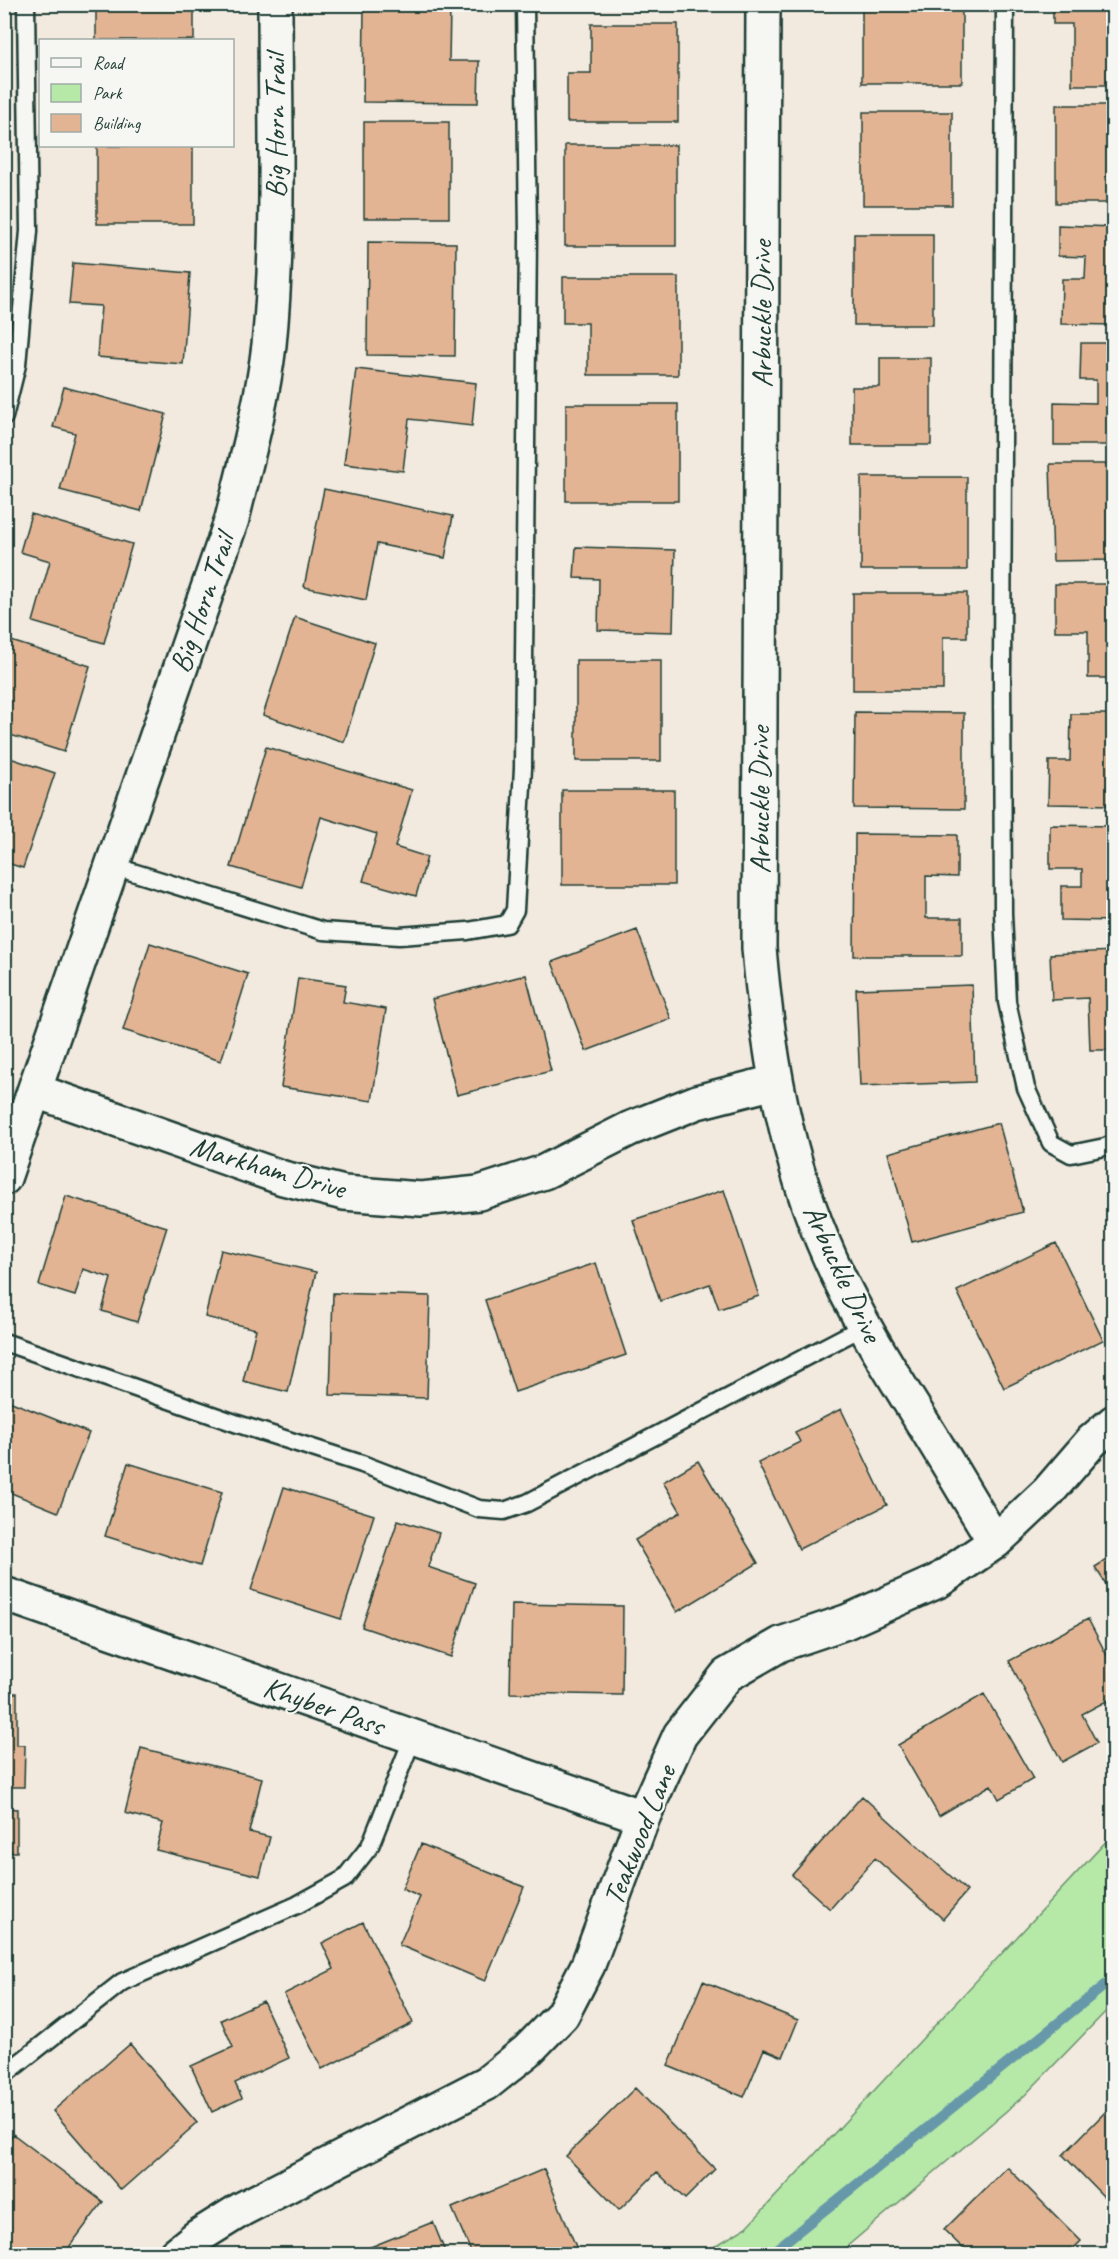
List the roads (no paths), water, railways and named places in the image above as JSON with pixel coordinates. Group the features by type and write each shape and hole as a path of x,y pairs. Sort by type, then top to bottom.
{"street":[{"name":"Big Horn Trail","path":"4,1178 232,519 253,433 268,347 275,244 275,4"},
{"name":"Arbuckle Drive","path":"762,4 759,948 765,1018 775,1082 802,1181 829,1257 863,1327 995,1542"},
{"name":"Markham Drive","path":"36,1091 283,1178 344,1193 422,1199 479,1193 522,1179 543,1172 629,1129 697,1102 775,1082"},
{"name":"Teakwood Lane","path":"176,2254 197,2236 242,2210 487,2083 527,2051 562,2015 588,1965 643,1817 680,1736 727,1676 781,1644 846,1622 938,1581 995,1542 1048,1492 1092,1441 1113,1422"},
{"name":"Khyber Pass","path":"4,1594 643,1817"}],"lane":[{"path":"4,417 17,365 29,231 26,4"},
{"path":"113,866 323,932 399,936 468,932 507,924 515,910 523,744 528,235 525,4"},
{"path":"1005,4 1002,735 1003,913 1007,1002 1026,1088 1051,1143 1071,1154 1105,1147 1113,1143"},
{"path":"4,1342 238,1424 362,1464 479,1509 504,1511 527,1503 863,1327"},
{"path":"4,2075 122,1982 297,1905 344,1879 370,1846 413,1737"}],"waterway":[{"path":"770,2254 1114,1978"}]}
